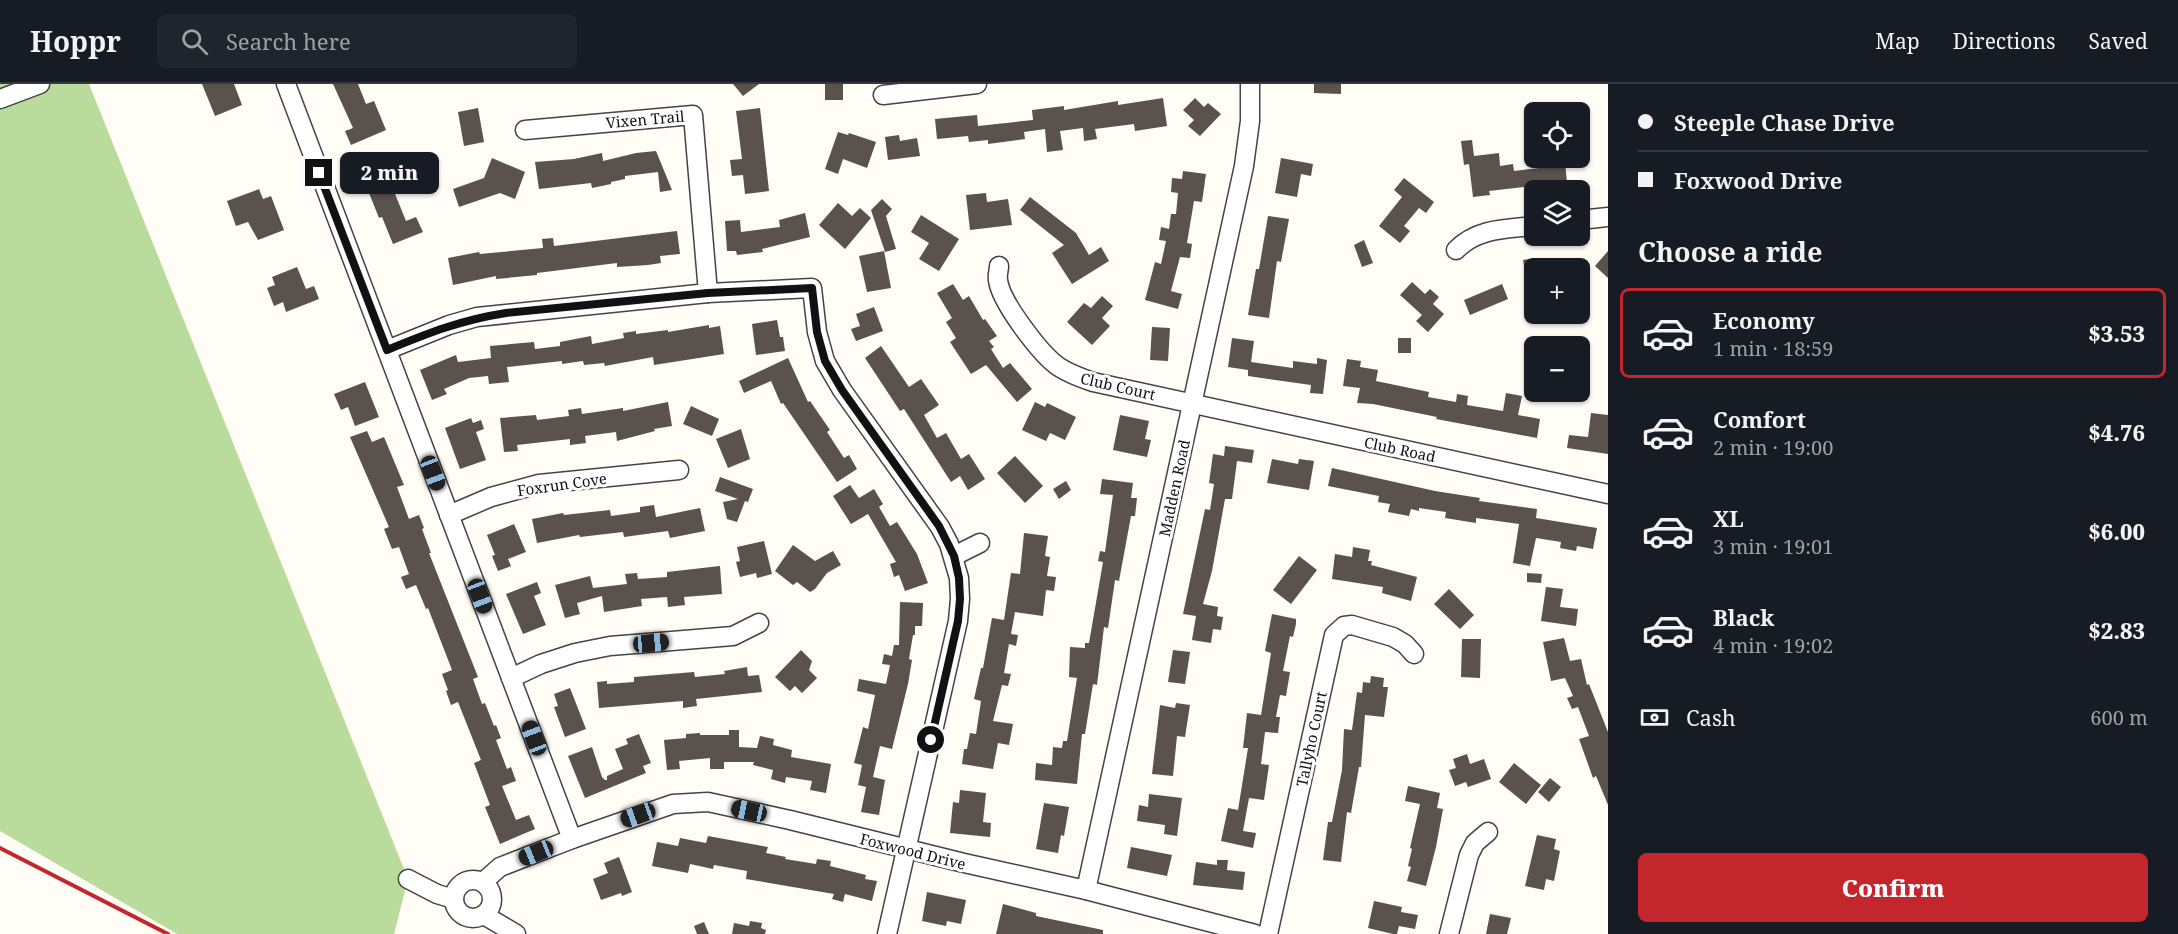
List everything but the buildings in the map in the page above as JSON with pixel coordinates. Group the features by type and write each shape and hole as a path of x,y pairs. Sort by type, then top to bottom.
{"street":[{"path":"0,99 40,84"},
{"path":"286,84 572,838"},
{"path":"883,95 977,84"},
{"name":"Madden Road","path":"1086,890 1244,166 1250,121 1250,84"},
{"name":"Vixen Trail","path":"525,130 693,115 708,293"},
{"path":"1590,219 1608,217"},
{"path":"1456,250 1473,236 1486,231 1524,227"},
{"name":"Club Court","path":"999,266 998,279 1002,296 1034,342 1057,365 1074,376 1093,382 1192,402"},
{"path":"387,350 449,325 477,317 708,293 812,288 817,332 821,351 828,367 939,526 954,556 959,578 958,621 887,934"},
{"name":"Club Road","path":"1192,402 1608,494"},
{"name":"Foxrun Cove","path":"449,514 491,497 539,484 679,470"},
{"path":"954,556 980,543"},
{"path":"511,678 541,663 575,653 610,646 733,636 759,623"},
{"name":"Tallyho Court","path":"1268,934 1334,635 1344,626 1352,625 1393,637 1405,644 1414,654"},
{"name":"Foxwood Drive","path":"483,882 500,867 572,838 660,808 708,802 1086,890 1255,934"},
{"path":"1449,934 1469,855 1476,843 1488,832"},
{"path":"408,879 437,894 454,899"},
{"path":"469,880 483,882 491,891 489,910 484,915 472,918 464,915 455,905 456,890 469,880"},
{"path":"484,915 516,934"}],"green space":[{"path":"0,84 89,84 408,879 394,934 177,934 0,831"}],"railway":[{"path":"0,848 168,934"}],"route":[{"path":"319,173 387,350 449,325 477,317 708,293 812,288 814,318 821,351 831,373 939,526 954,556 959,578 958,621 931,740"}]}
